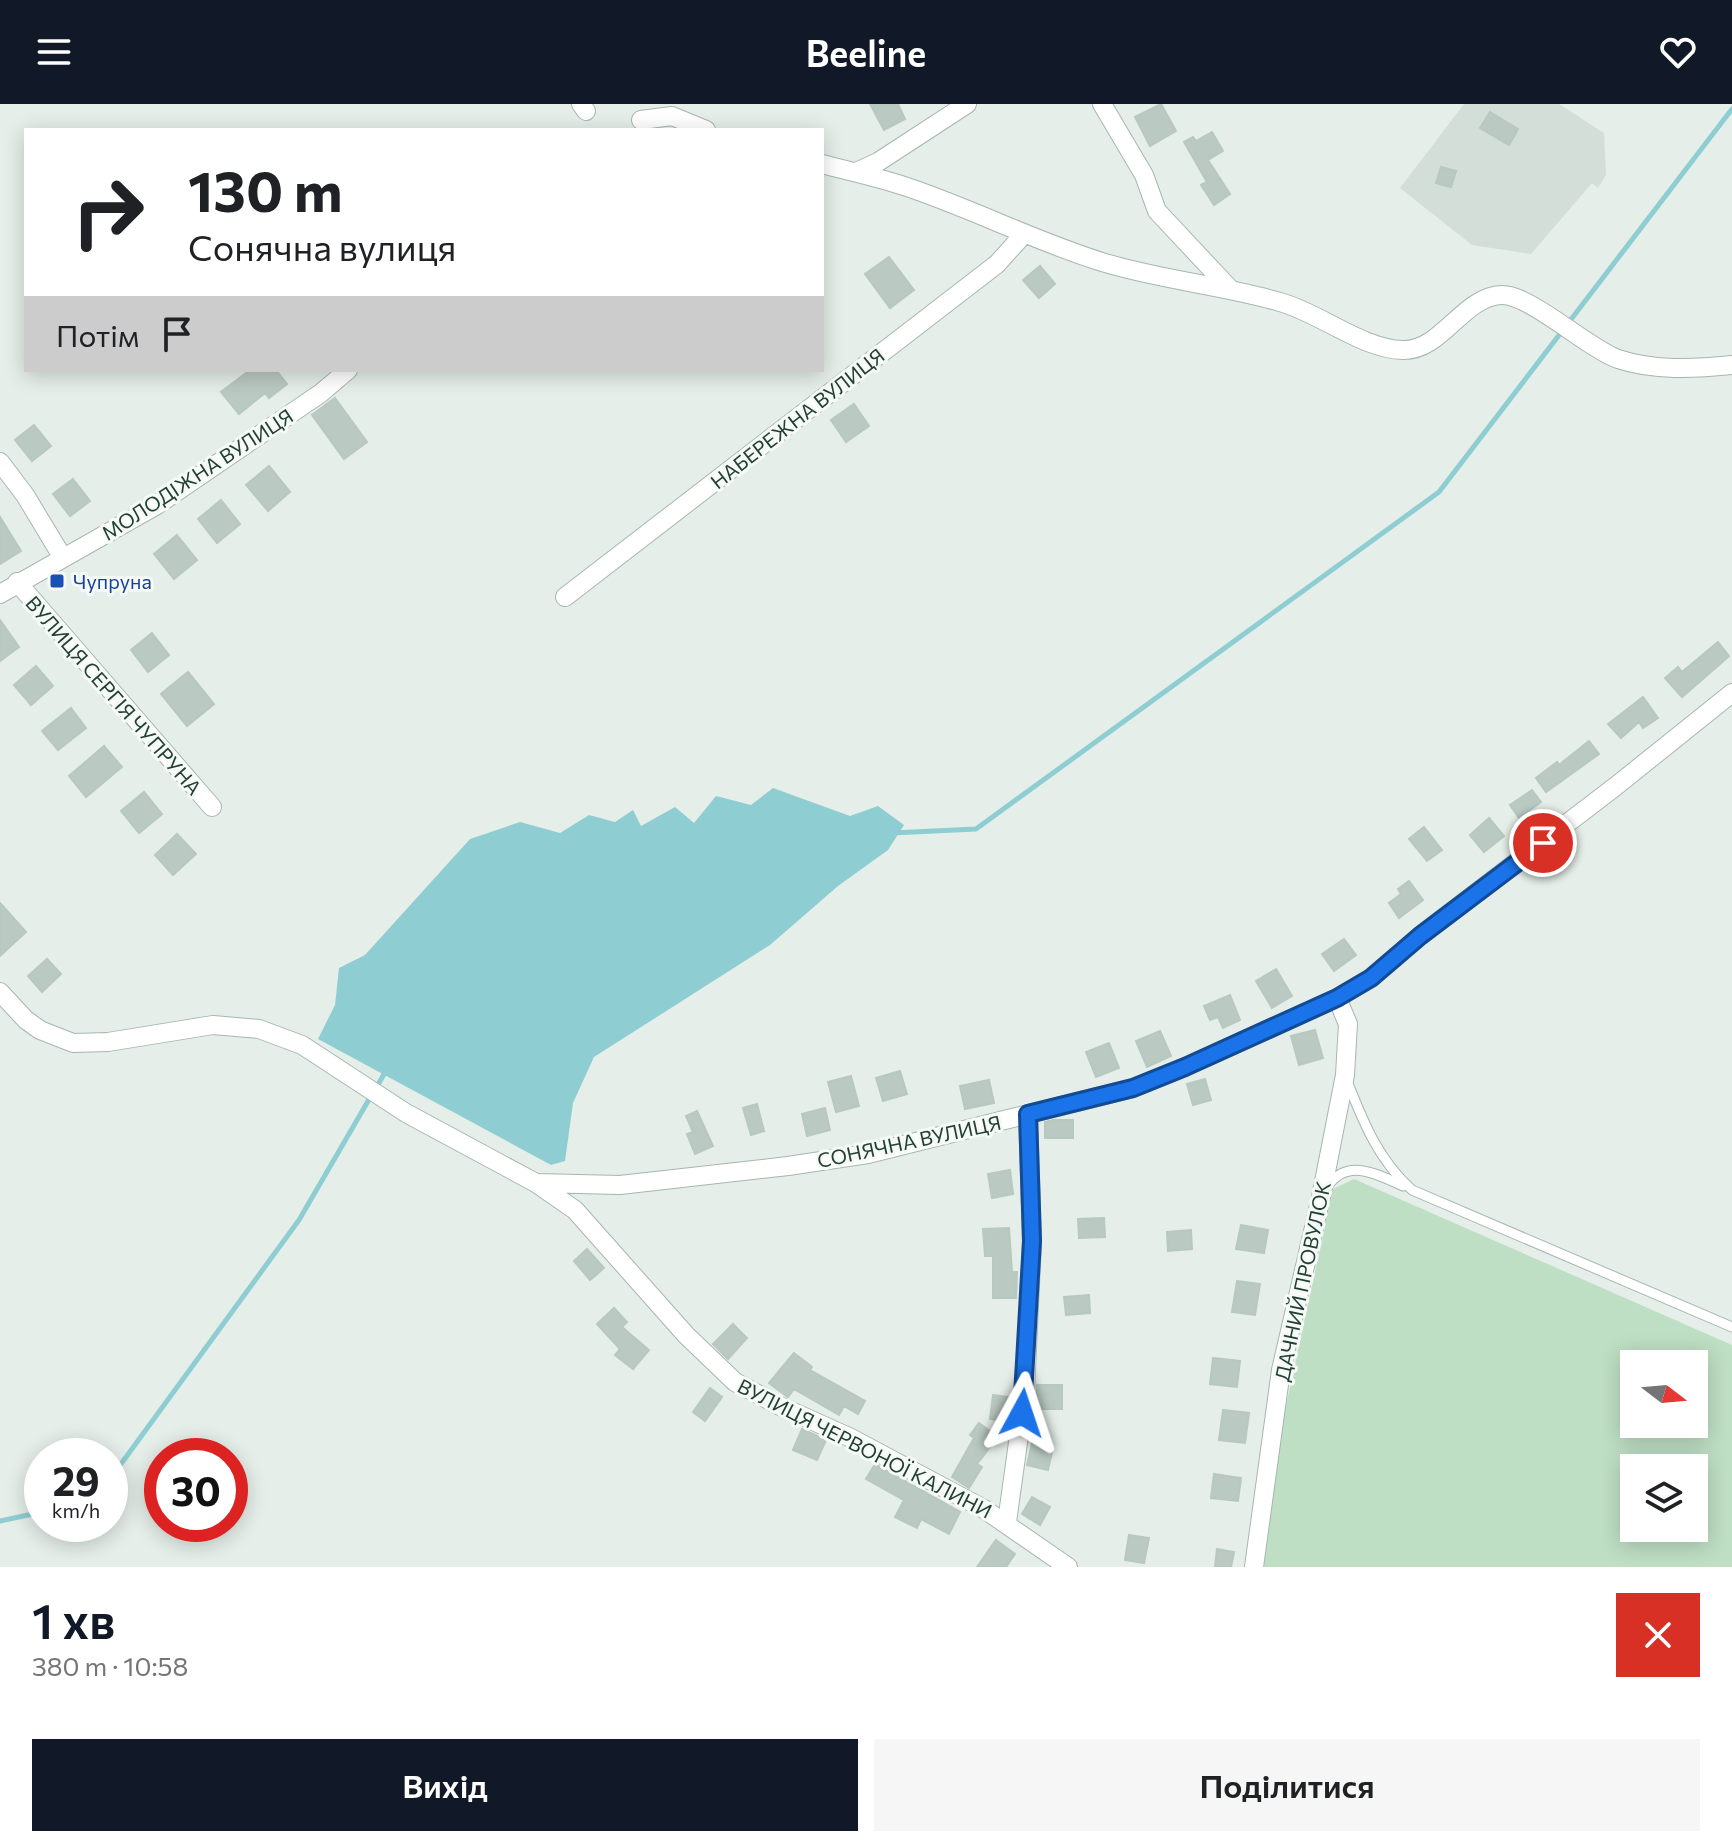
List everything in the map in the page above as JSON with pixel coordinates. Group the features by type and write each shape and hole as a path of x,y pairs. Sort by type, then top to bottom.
{"street":[{"path":"636,125 664,104"},
{"path":"856,172 878,162 967,104"},
{"path":"1102,104 1144,175 1157,211 1231,290"},
{"path":"636,125 672,116 701,128"},
{"path":"824,164 905,186 1104,262 1282,302 1387,349 1408,350 1431,340 1482,301 1502,294 1549,317 1617,358 1690,369 1732,365"},
{"name":"НАБЕРЕЖНА ВУЛИЦЯ","path":"565,597 997,264 1024,234"},
{"name":"МОЛОДІЖНА ВУЛИЦЯ","path":"0,594 157,505 321,393 346,372"},
{"path":"0,462 25,495 63,558"},
{"name":"ВУЛИЦЯ СЕРГІЯ ЧУПРУНА","path":"17,582 212,807"},
{"name":"СОНЯЧНА ВУЛИЦЯ","path":"536,1183 620,1185 868,1154 1133,1088 1185,1067 1337,998 1371,978 1420,936 1732,693"},
{"name":"ВУЛИЦЯ ЧЕРВОНОЇ КАЛИНИ","path":"0,992 26,1020 56,1038 90,1044 213,1025 236,1025 281,1036 302,1045 406,1113 536,1183 575,1210 686,1335 735,1382 851,1438 1007,1522 1068,1567"},
{"name":"ДАЧНИЙ ПРОВУЛОК","path":"1254,1567 1281,1370 1321,1197 1345,1075 1348,1024 1337,998"},
{"path":"1007,1522 1026,1377 1032,1241 1028,1114"}],"lane":[{"path":"1345,1075 1378,1150 1395,1175 1412,1190"},
{"path":"1321,1197 1330,1182 1341,1173 1355,1169 1369,1171 1732,1327"}],"shaded area":[{"path":"1464,104 1559,104 1604,133 1606,175 1598,188 1592,183 1531,254 1472,245 1400,188"}],"green space":[{"path":"1354,1179 1732,1345 1732,1567 1259,1567 1283,1419 1333,1189"}],"water":[{"path":"773,788 850,816 878,806 904,825 888,850 838,886 770,945 594,1057 573,1103 565,1161 551,1165 318,1039 335,1005 339,968 365,955 470,839 520,822 560,833 589,815 615,822 633,810 641,826 675,807 694,823 716,796 751,805"}],"building":[{"path":"870,104 898,104 905,119 884,130"},
{"path":"1161,104 1176,131 1150,146 1135,117"},
{"path":"1490,112 1518,129 1509,145 1480,128"},
{"path":"1212,132 1223,151 1208,160 1230,194 1214,205 1201,185 1207,182 1184,142 1193,137 1196,141"},
{"path":"1441,167 1456,171 1451,187 1436,183"},
{"path":"889,257 914,290 890,308 865,274"},
{"path":"1040,266 1055,284 1039,298 1023,280"},
{"path":"247,372 278,372 287,384 269,398 265,393 239,414 221,392"},
{"path":"335,398 367,442 344,459 312,415"},
{"path":"854,404 869,426 846,442 831,420"},
{"path":"34,425 51,446 32,461 15,440"},
{"path":"269,466 290,492 268,511 246,485"},
{"path":"73,479 90,501 70,516 53,494"},
{"path":"221,500 240,524 217,543 198,519"},
{"path":"0,517 21,551 0,564"},
{"path":"177,535 197,560 174,579 154,554"},
{"path":"0,620 19,647 0,661"},
{"path":"152,633 169,655 148,672 131,650"},
{"path":"1718,642 1729,656 1682,697 1665,678 1678,667 1682,672"},
{"path":"36,666 53,686 31,705 14,685"},
{"path":"188,672 214,704 187,726 161,694"},
{"path":"1643,697 1658,718 1643,728 1639,722 1621,738 1608,724"},
{"path":"71,708 86,728 58,750 42,731"},
{"path":"1589,741 1599,754 1546,792 1536,778 1557,762 1559,765"},
{"path":"104,746 122,767 86,797 69,776"},
{"path":"1532,790 1541,802 1519,818 1510,805"},
{"path":"144,792 162,814 139,833 121,811"},
{"path":"1489,818 1504,836 1484,852 1470,835"},
{"path":"1424,827 1442,850 1427,861 1409,839"},
{"path":"177,834 196,854 173,875 155,855"},
{"path":"1409,881 1423,900 1399,918 1389,903 1401,894 1398,889"},
{"path":"0,903 26,932 0,956"},
{"path":"1344,939 1356,955 1334,971 1322,954"},
{"path":"47,959 61,974 42,992 28,976"},
{"path":"1276,969 1292,996 1272,1008 1256,981"},
{"path":"1230,995 1240,1020 1223,1028 1218,1017 1210,1020 1204,1006"},
{"path":"1315,1030 1323,1058 1299,1065 1291,1036"},
{"path":"1160,1031 1171,1056 1147,1067 1136,1041"},
{"path":"1109,1043 1119,1068 1096,1077 1086,1052"},
{"path":"900,1071 907,1094 883,1101 876,1078"},
{"path":"851,1076 859,1106 836,1112 828,1082"},
{"path":"1205,1079 1211,1100 1193,1105 1187,1084"},
{"path":"989,1080 994,1103 965,1109 960,1086"},
{"path":"757,1104 764,1131 751,1135 743,1108"},
{"path":"825,1108 830,1130 807,1136 802,1114"},
{"path":"697,1111 713,1146 695,1154 687,1134 693,1132 686,1116"},
{"path":"1073,1120 1073,1138 1045,1138 1045,1122"},
{"path":"1010,1170 1013,1194 992,1198 988,1174"},
{"path":"1104,1218 1105,1237 1079,1238 1078,1219"},
{"path":"1241,1225 1268,1230 1264,1253 1236,1249"},
{"path":"1009,1228 1012,1272 1017,1272 1016,1298 993,1298 993,1256 985,1256 983,1229"},
{"path":"1191,1230 1192,1249 1168,1251 1167,1232"},
{"path":"587,1249 604,1268 590,1280 574,1261"},
{"path":"1237,1281 1260,1284 1255,1315 1232,1312"},
{"path":"1089,1295 1090,1313 1066,1315 1064,1297"},
{"path":"614,1308 627,1322 622,1327 649,1350 633,1369 615,1355 620,1349 597,1324"},
{"path":"733,1324 747,1338 728,1359 713,1344"},
{"path":"794,1353 812,1367 810,1370 865,1401 858,1414 844,1406 839,1415 794,1389 788,1397 769,1383"},
{"path":"1213,1358 1240,1361 1237,1387 1210,1384"},
{"path":"1037,1385 1062,1385 1062,1409 1037,1409"},
{"path":"710,1388 722,1397 705,1421 693,1412"},
{"path":"993,1395 1009,1397 1006,1421 990,1419"},
{"path":"1223,1410 1249,1413 1245,1443 1219,1440"},
{"path":"979,1423 998,1437 977,1464 982,1467 969,1488 952,1477 974,1438 970,1435"},
{"path":"802,1429 826,1440 817,1460 793,1450"},
{"path":"1032,1443 1053,1448 1048,1470 1027,1465"},
{"path":"875,1464 960,1512 949,1534 921,1519 917,1528 895,1517 904,1500 866,1479"},
{"path":"1214,1474 1241,1478 1238,1501 1211,1498"},
{"path":"1032,1497 1050,1507 1040,1525 1022,1514"},
{"path":"1129,1535 1149,1538 1144,1563 1125,1560"},
{"path":"996,1540 1015,1554 1006,1567 977,1567"},
{"path":"1217,1549 1234,1552 1231,1567 1215,1567"}],"waterway":[{"path":"892,833 976,829 1439,492 1732,109"},
{"path":"376,1088 387,1069"},
{"path":"128,1454 299,1220 371,1096"},
{"path":"0,1521 24,1516"}],"place":[{"name":"Чупруна","path":"57,581"}],"route":[{"path":"1022,1413 1032,1241 1028,1114 1133,1088 1337,998 1371,978 1420,936 1543,843"}]}
